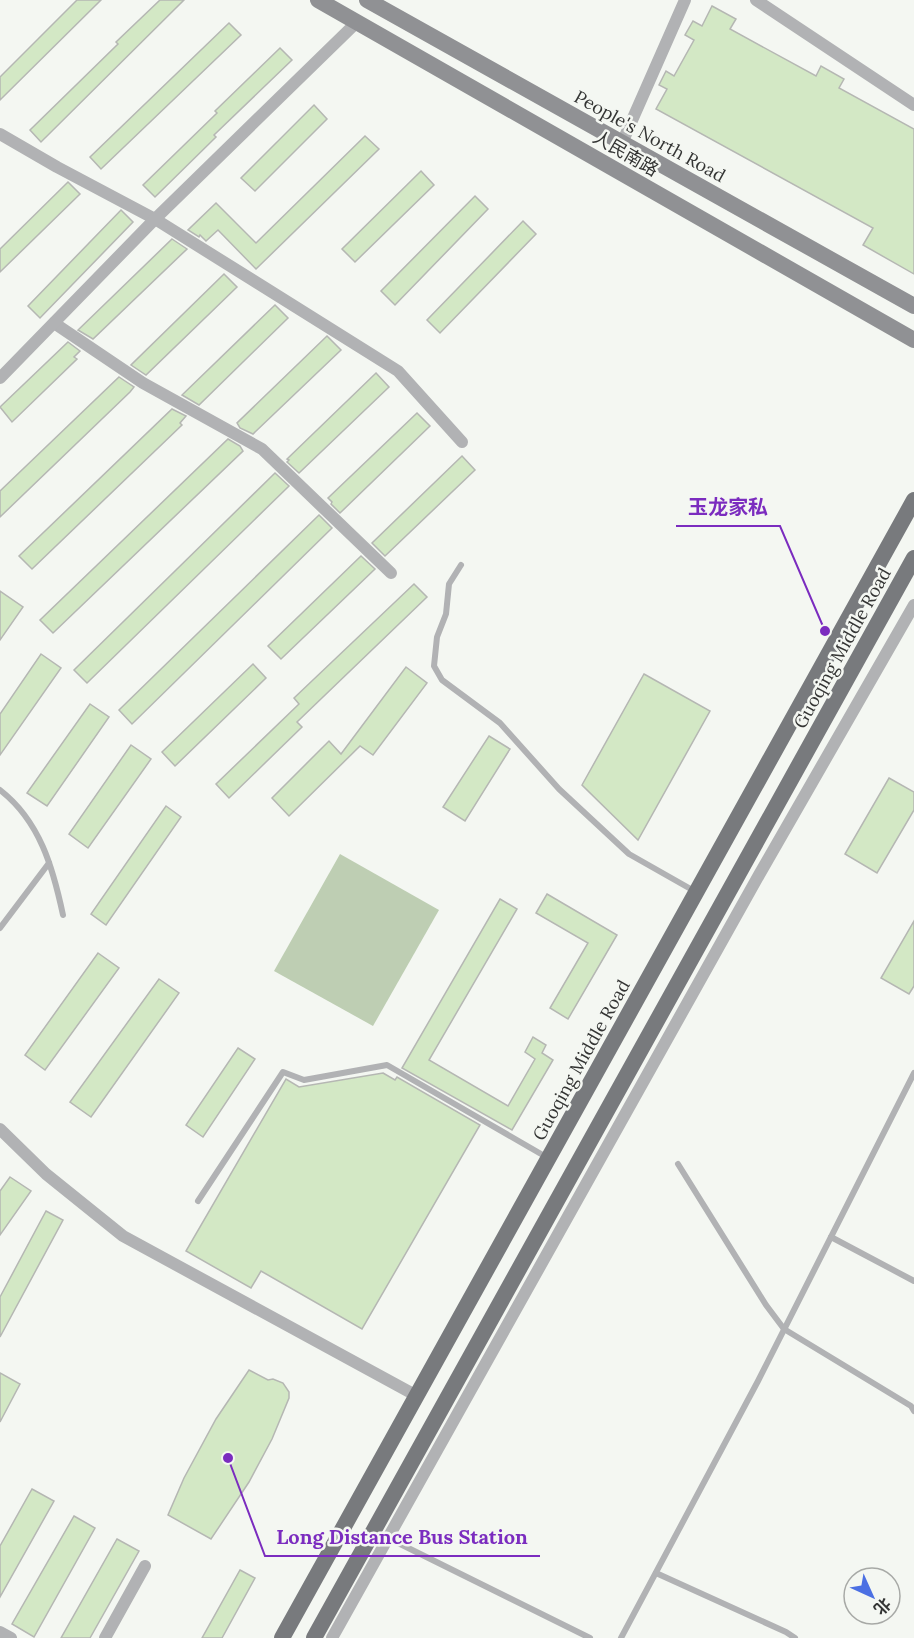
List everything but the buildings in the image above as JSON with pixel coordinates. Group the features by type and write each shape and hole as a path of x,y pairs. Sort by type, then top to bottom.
{"main road":[{"name":"人民南路","path":"318,0 914,340"},
{"name":"People's North Road","path":"374,2 914,306"},
{"name":"Guoqing Middle Road","path":"282,1638 914,500"},
{"name":"Guoqing Middle Road","path":"314,1638 914,558"}],"street":[{"path":"622,143 685,0"},
{"path":"756,0 914,105"},
{"path":"1,374 155,219 357,22"},
{"path":"0,134 155,219 398,371 462,442"},
{"path":"54,323 143,383 262,449 390,573"},
{"path":"332,1638 759,875 914,605"},
{"path":"0,1129 46,1174 123,1236 417,1396"},
{"path":"105,1638 145,1566"},
{"path":"0,1632 11,1638"}],"lane":[{"path":"460,566 449,584 446,614 437,638 434,666 442,680 500,723 559,789 630,854 696,892"},
{"path":"0,790 10,797 26,816 44,845 63,915"},
{"path":"0,928 2,920 49,862"},
{"path":"198,1201 283,1072 304,1080 387,1065 549,1158"},
{"path":"621,1638 784,1329 914,1073"},
{"path":"678,1164 766,1305 784,1329 911,1406 914,1411"},
{"path":"831,1237 914,1281"},
{"path":"388,1538 590,1638"},
{"path":"656,1573 795,1638"}],"green space":[{"path":"340,854 439,910 373,1026 274,971"}],"place":[{"name":"玉龙家私","path":"825,631"},
{"name":"Long Distance Bus Station","path":"228,1458"}]}
